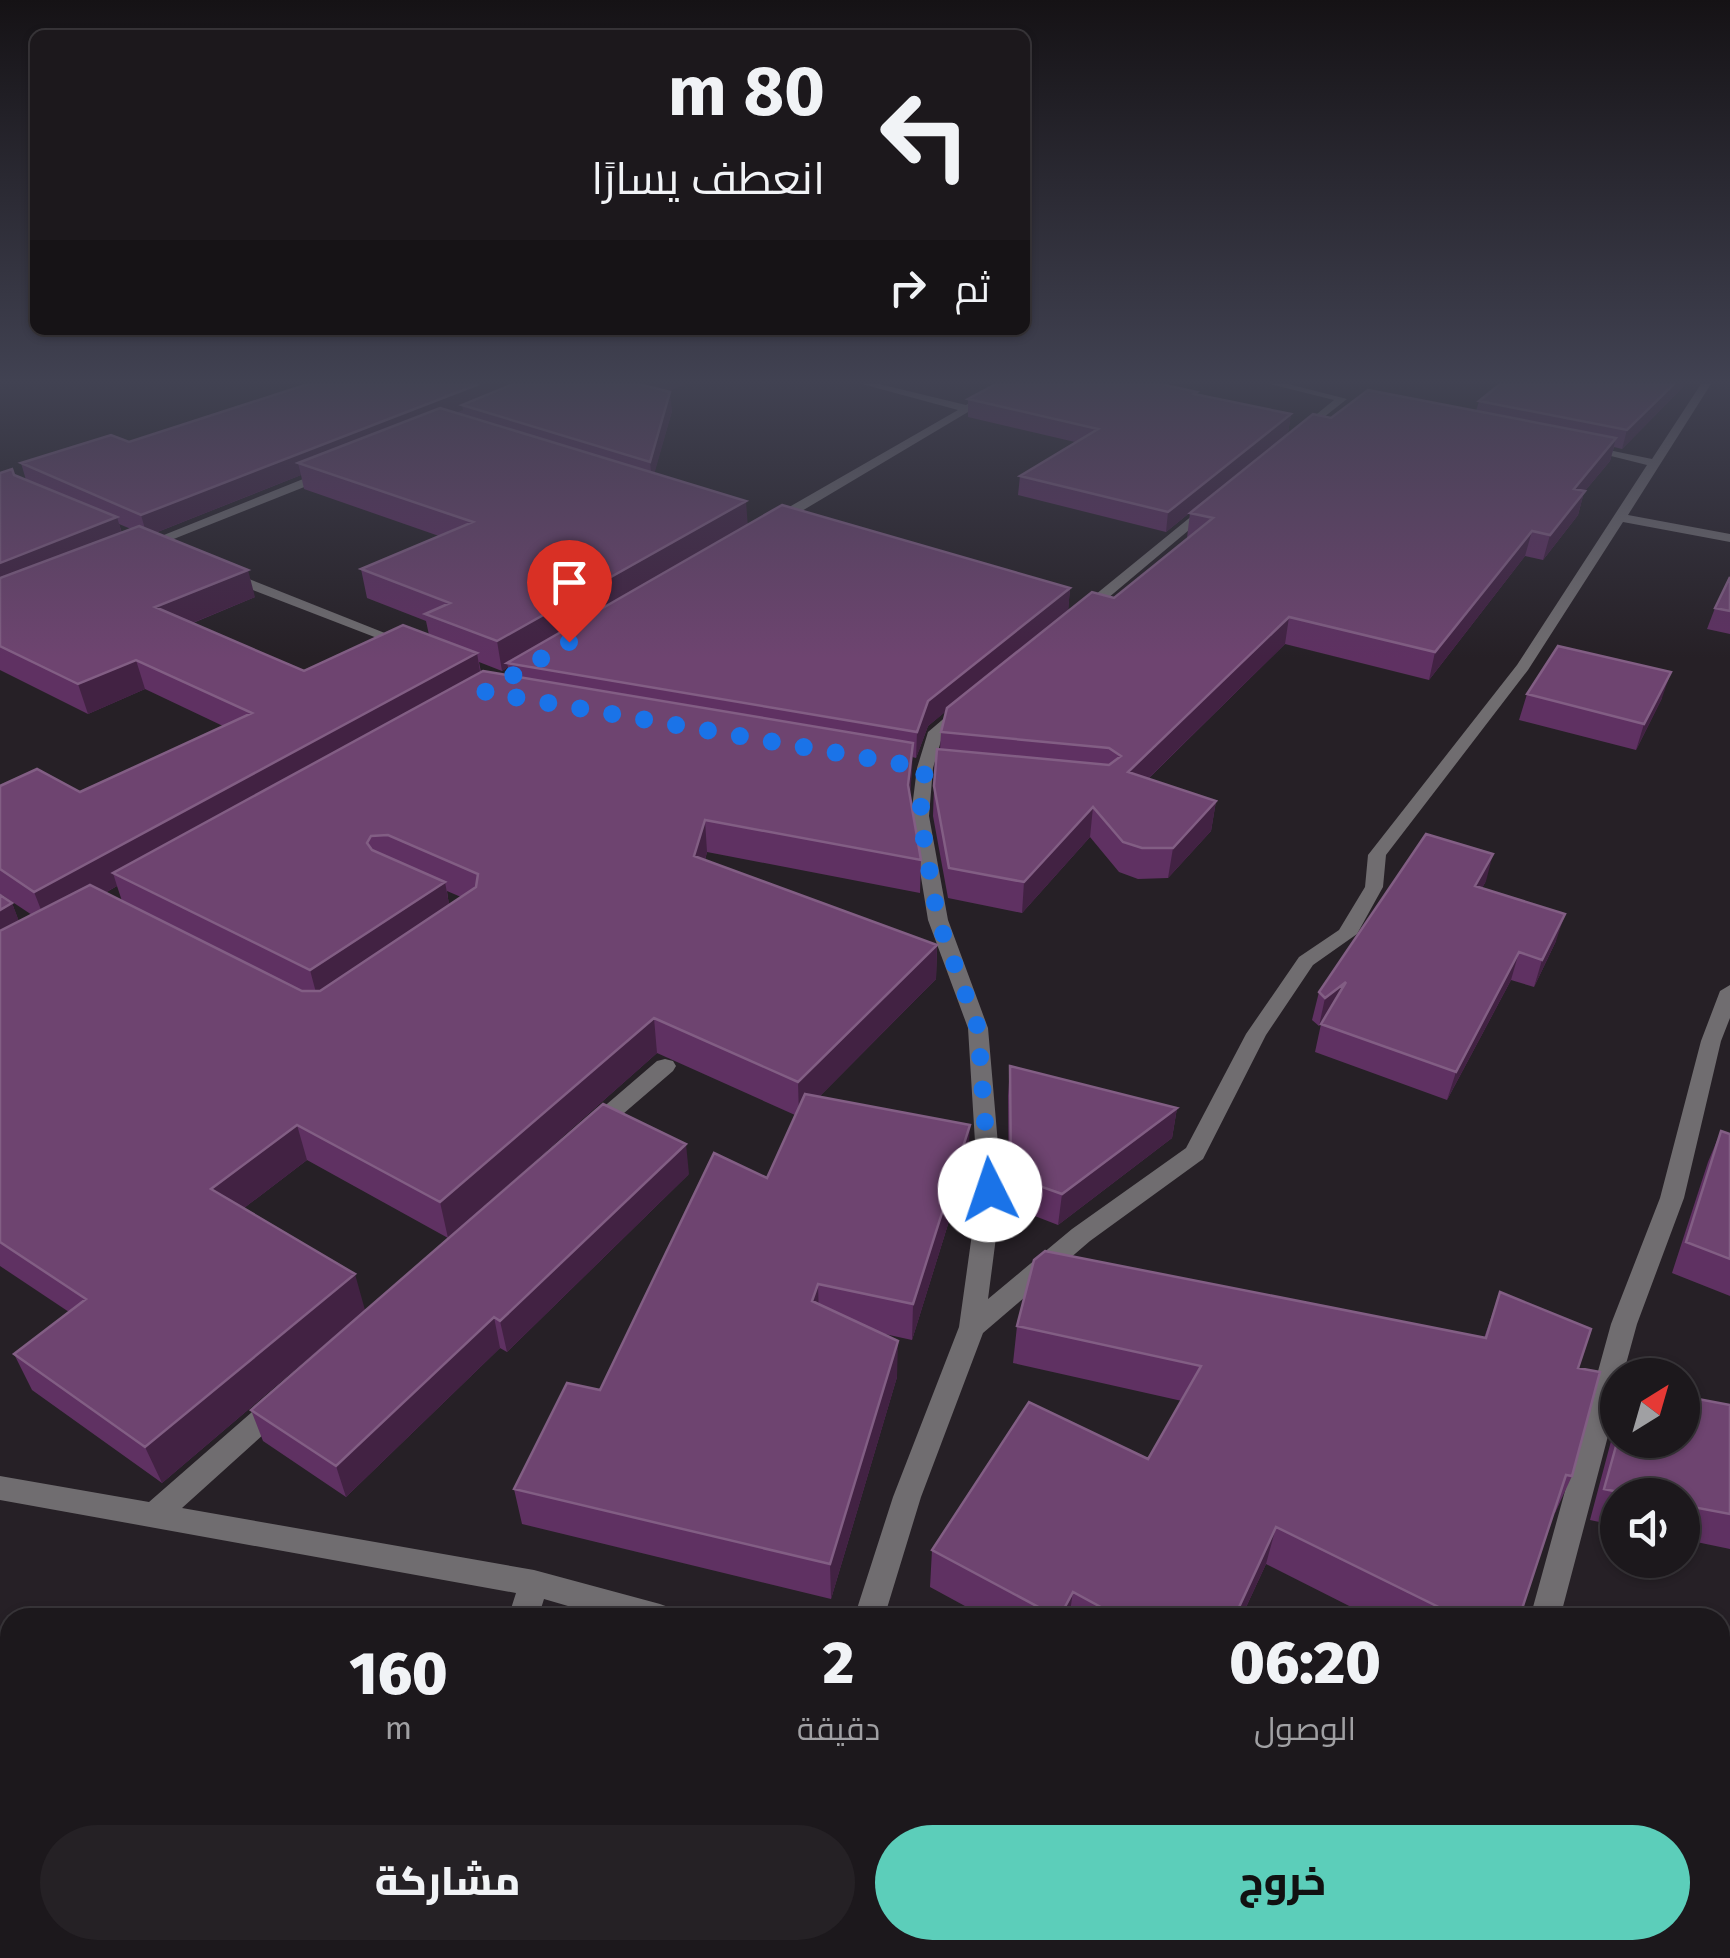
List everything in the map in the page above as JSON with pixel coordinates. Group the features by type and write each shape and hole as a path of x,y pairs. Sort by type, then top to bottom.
{"street":[{"path":"130,545 148,545 321,475"},
{"path":"797,524 772,522 851,475"},
{"path":"972,1327 1082,1234 1195,1153 1256,1034 1306,961 1347,934 1374,887 1377,855 1523,667 1645,475"},
{"path":"1076,610 1222,497"},
{"path":"1619,517 1730,538"},
{"path":"148,545 165,552"},
{"path":"217,572 431,654"},
{"path":"872,1608 907,1497 972,1327 990,1190 978,1028 938,920 920,816 925,768 936,732 981,695"},
{"path":"1548,1608 1624,1324 1672,1198 1711,1040 1730,991"},
{"path":"580,1139 665,1066"},
{"path":"154,1515 302,1384"},
{"path":"0,1488 534,1583 624,1608"},
{"path":"526,1608 534,1583"}],"building":[{"path":"0,475 15,475 117,517 0,563"},
{"path":"50,475 243,475 141,515"},
{"path":"335,475 662,475 746,501 497,641 425,614 450,603 361,569 473,522"},
{"path":"1021,475 1214,475 1168,512"},
{"path":"1237,475 1585,475 1574,489 1585,491 1550,535 1532,531 1435,652 1289,617 1128,772 1216,801 1173,848 1142,848 1123,842 1093,807 1024,882 949,868 934,786 937,749 1109,765 1121,756 1109,748 941,732 947,708 1092,592 1114,598 1213,518 1190,513"},
{"path":"782,505 1070,588 928,701 917,732 507,663"},
{"path":"139,526 248,570 155,607 304,671 403,625 477,653 34,892 0,869 0,786 37,769 80,792 252,713 136,660 78,684 0,646 0,578"},
{"path":"1730,577 1730,611 1715,608"},
{"path":"1558,646 1671,672 1644,724 1527,694"},
{"path":"483,671 913,743 908,785 921,860 705,820 694,856 937,945 798,1082 654,1018 440,1202 297,1125 211,1189 355,1274 145,1447 14,1354 86,1299 0,1242 0,931 90,885 302,991 320,991 476,887 478,874 388,835 371,836 367,843 372,850 445,882 310,970 113,873"},
{"path":"1426,834 1493,854 1475,886 1565,914 1542,960 1519,952 1456,1072 1321,1024 1346,982 1325,998 1319,992"},
{"path":"0,895 12,903 0,910"},
{"path":"1010,1066 1177,1108 1062,1194 1011,1176"},
{"path":"805,1094 970,1125 913,1304 818,1284 812,1301 898,1341 830,1564 514,1489 567,1383 600,1390 714,1153 767,1178"},
{"path":"603,1104 686,1144 500,1321 494,1317 336,1466 251,1410"},
{"path":"1721,1131 1730,1134 1730,1259 1686,1242"},
{"path":"1045,1251 1486,1338 1500,1292 1591,1329 1578,1368 1600,1372 1572,1476 1566,1475 1522,1608 1441,1608 1276,1527 1239,1608 1103,1608 1073,1592 1064,1608 1040,1608 932,1550 1029,1402 1148,1459 1201,1366 1017,1326 1034,1260"},
{"path":"1700,1399 1730,1405 1730,1514 1700,1508 1700,1478 1607,1478 1613,1458 1700,1458"}],"route":[{"path":"569,642 485,692 925,768 920,816 938,920 978,1028 990,1190"}]}
